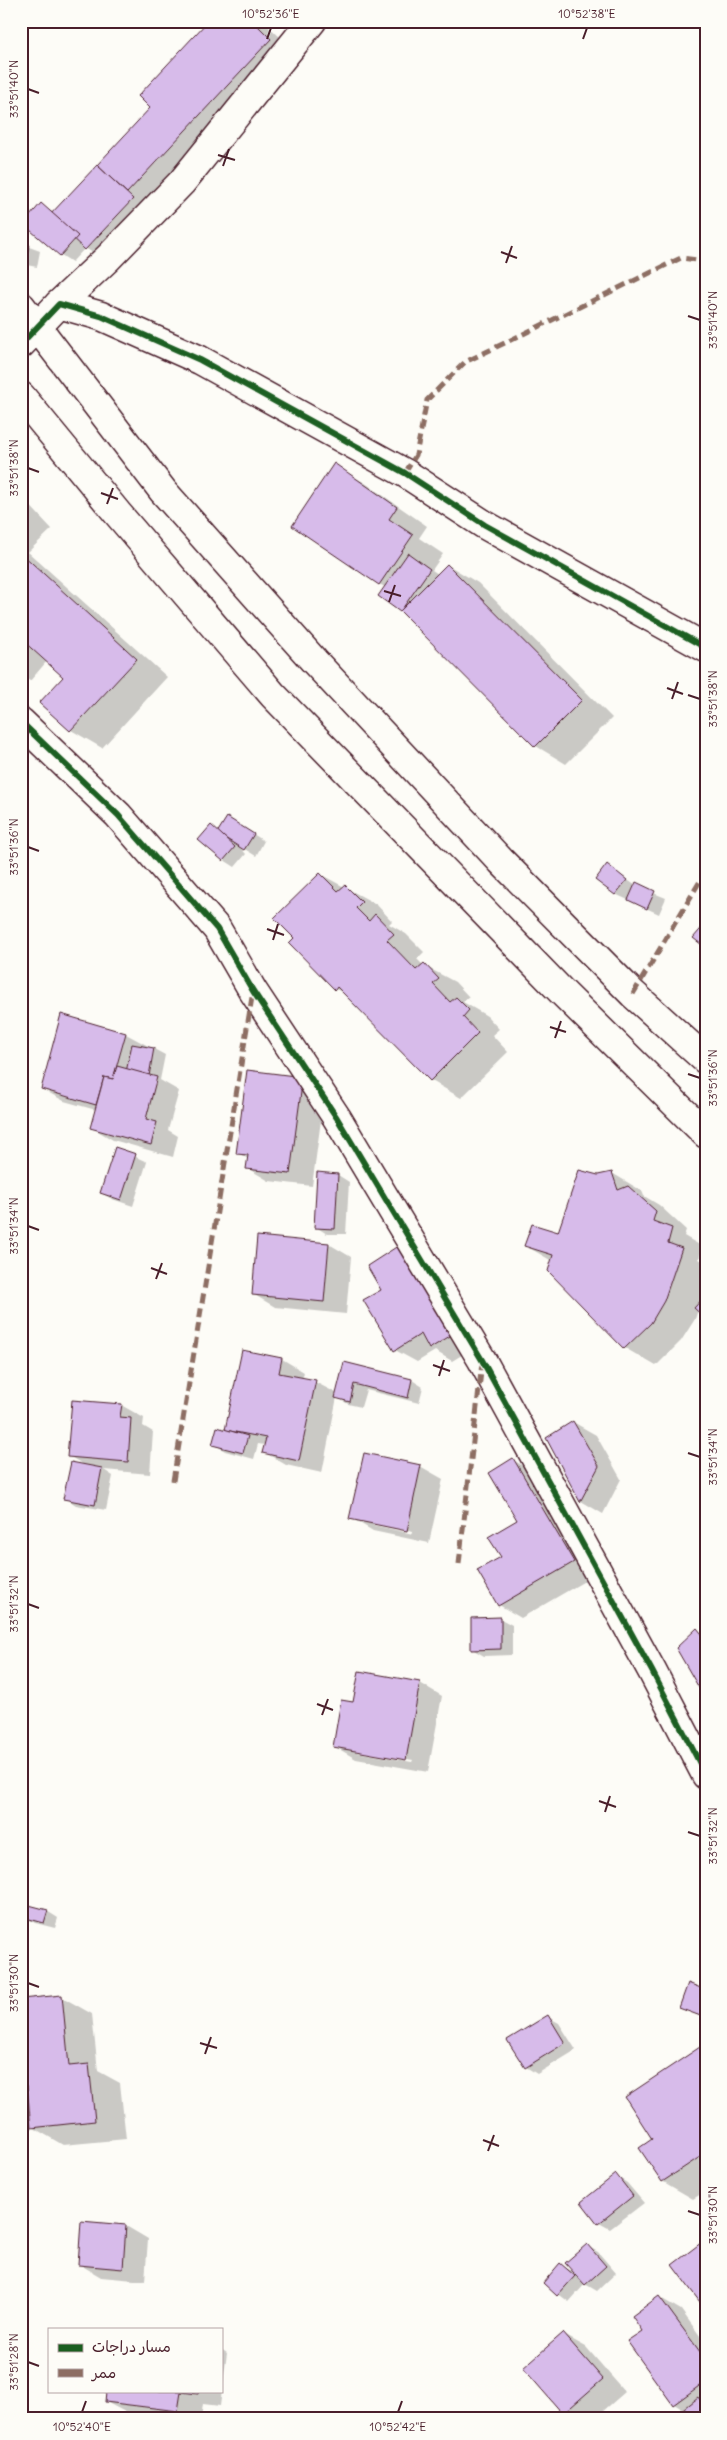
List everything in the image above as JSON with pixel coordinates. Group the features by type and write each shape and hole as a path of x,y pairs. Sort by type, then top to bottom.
{"street":[{"path":"312,21 182,182 108,258 59,304 26,325 163,491 314,662 501,861 633,994 706,1060"},
{"path":"59,304 102,316 200,360 405,473 485,525 706,648"},
{"path":"21,396 118,514 273,695 564,994 706,1134"},
{"path":"21,722 118,815 217,929 254,991 337,1118 482,1360 652,1671 706,1775"}],"building":[{"path":"208,21 253,21 271,39 127,193 97,165 150,108 138,96"},
{"path":"97,165 133,199 85,250 49,216"},
{"path":"41,203 78,236 60,256 23,224"},
{"path":"21,242 29,244 26,262 21,261"},
{"path":"334,463 397,507 389,519 413,535 379,585 292,526"},
{"path":"21,553 137,659 70,731 39,703 63,677 21,639"},
{"path":"408,553 430,569 400,612 378,596"},
{"path":"447,564 582,700 535,747 400,611"},
{"path":"227,817 254,834 244,850 217,833"},
{"path":"211,825 235,847 223,861 198,840"},
{"path":"607,864 627,880 615,895 595,880"},
{"path":"320,873 338,891 345,885 362,902 356,908 369,921 375,914 394,934 387,940 416,970 424,963 439,979 433,984 450,1002 456,997 469,1010 463,1017 478,1033 430,1081 337,987 335,990 289,943 294,938 274,918"},
{"path":"636,882 655,891 647,909 628,900"},
{"path":"706,923 706,948 693,938"},
{"path":"61,1014 126,1033 113,1079 104,1077 96,1105 41,1089"},
{"path":"132,1044 154,1048 149,1076 126,1072"},
{"path":"117,1066 157,1077 146,1119 157,1122 151,1145 90,1128 104,1077 113,1079"},
{"path":"247,1070 303,1077 290,1174 246,1169 248,1155 236,1154"},
{"path":"115,1147 136,1154 121,1200 100,1193"},
{"path":"579,1170 598,1175 612,1172 618,1190 628,1186 656,1211 653,1221 672,1228 668,1243 682,1248 664,1301 651,1323 624,1349 548,1271 553,1255 524,1246 532,1224 558,1232"},
{"path":"317,1172 338,1174 335,1229 314,1228"},
{"path":"257,1236 329,1243 324,1302 252,1295"},
{"path":"404,1242 458,1331 429,1349 421,1334 394,1351 363,1300 381,1290 367,1266"},
{"path":"706,1295 706,1319 694,1308"},
{"path":"242,1350 282,1358 279,1373 316,1380 299,1461 262,1453 266,1438 225,1430"},
{"path":"344,1362 412,1379 408,1398 354,1384 350,1402 335,1398"},
{"path":"72,1400 122,1404 120,1417 131,1418 128,1462 67,1457"},
{"path":"573,1421 599,1466 580,1502 546,1438"},
{"path":"217,1427 248,1436 243,1453 212,1445"},
{"path":"364,1453 421,1465 407,1531 349,1519"},
{"path":"513,1458 574,1562 498,1606 477,1570 501,1557 488,1537 517,1520 489,1473"},
{"path":"71,1462 102,1468 95,1505 63,1499"},
{"path":"501,1617 501,1649 471,1650 471,1618"},
{"path":"697,1628 706,1639 706,1700 676,1648"},
{"path":"359,1671 420,1682 406,1760 333,1747 341,1700 353,1702"},
{"path":"25,1904 48,1910 44,1923 22,1917"},
{"path":"688,1983 706,1990 706,2018 679,2008"},
{"path":"62,1995 69,2066 89,2064 95,2121 31,2128 27,2085 21,2085 21,1999"},
{"path":"548,2015 565,2043 525,2068 507,2040"},
{"path":"706,2043 706,2153 662,2182 639,2148 652,2139 625,2097"},
{"path":"616,2174 633,2196 598,2224 581,2202"},
{"path":"81,2221 126,2225 123,2269 78,2265"},
{"path":"706,2239 706,2310 672,2265"},
{"path":"587,2244 606,2266 585,2285 565,2263"},
{"path":"560,2263 575,2276 557,2296 543,2283"},
{"path":"659,2296 706,2360 706,2381 673,2405 627,2341 642,2331 632,2316"},
{"path":"563,2333 603,2379 563,2414 523,2368"},
{"path":"106,2392 181,2392 178,2411 105,2402"},
{"path":"181,2392 199,2392 198,2394"},
{"path":"698,2397 706,2408 691,2419 670,2419"}],"marked path":[{"path":"405,473 416,455 427,400 465,362 681,258 706,261"},
{"path":"633,994 706,871"},
{"path":"173,1481 253,991"},
{"path":"459,1564 482,1363"}],"cycle path":[{"path":"21,344 59,304 101,316 200,360 405,473 485,525 706,648"},
{"path":"21,722 118,815 217,929 253,991 337,1118 482,1360 652,1671 706,1775"}]}
